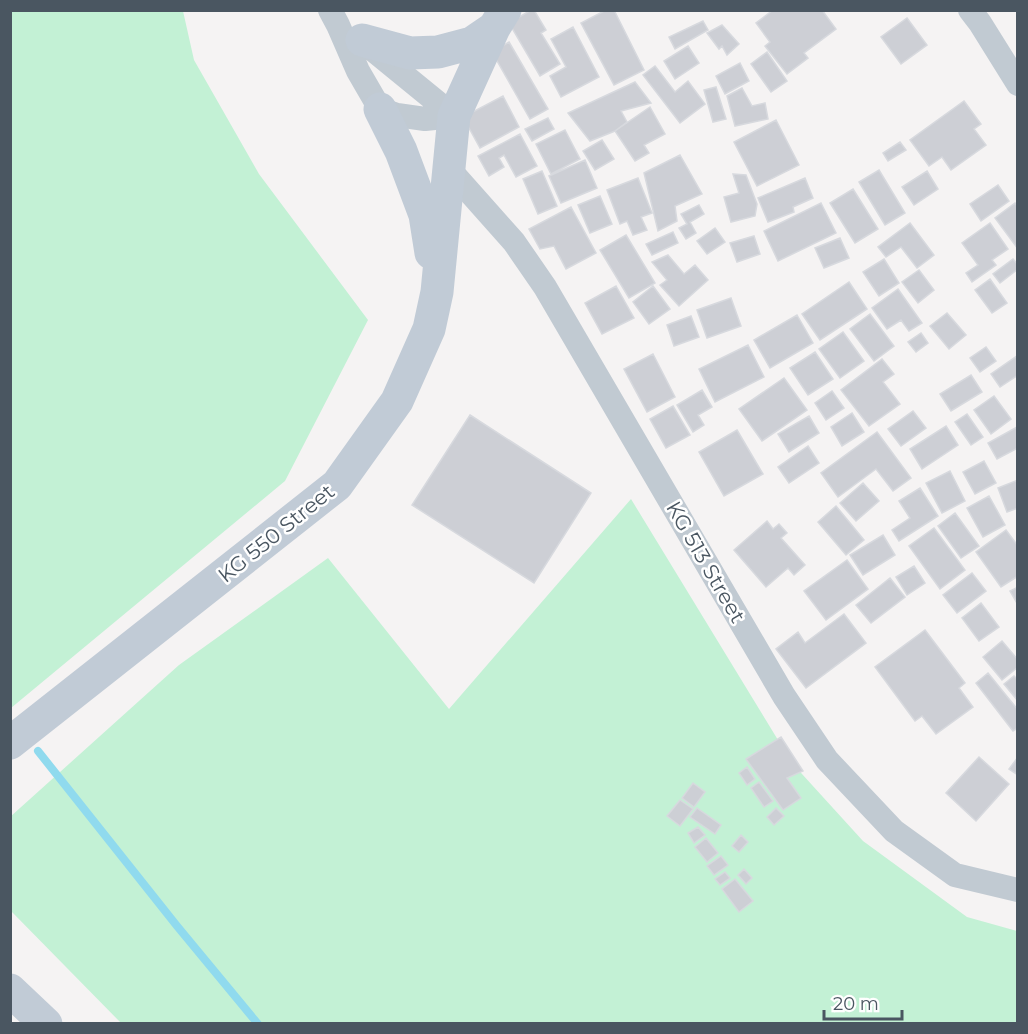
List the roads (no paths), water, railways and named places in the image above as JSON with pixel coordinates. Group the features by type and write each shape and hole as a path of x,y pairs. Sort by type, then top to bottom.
{"street":[{"path":"970,10 1017,84"},
{"path":"343,25 410,52 438,52 472,43 500,19"},
{"name":"KG 550 Street","path":"10,743 337,485 397,401 429,329 437,292 454,116 500,19"},
{"path":"343,25 358,71 401,151 425,215 437,292"},
{"path":"343,25 454,116"},
{"path":"380,109 398,115 425,119 454,116"},
{"name":"KG 513 Street","path":"450,170 514,242 545,287 784,696 827,760 894,831 955,875 1017,890"},
{"path":"10,990 46,1023"}],"waterway":[{"path":"38,751 258,1024"}]}
